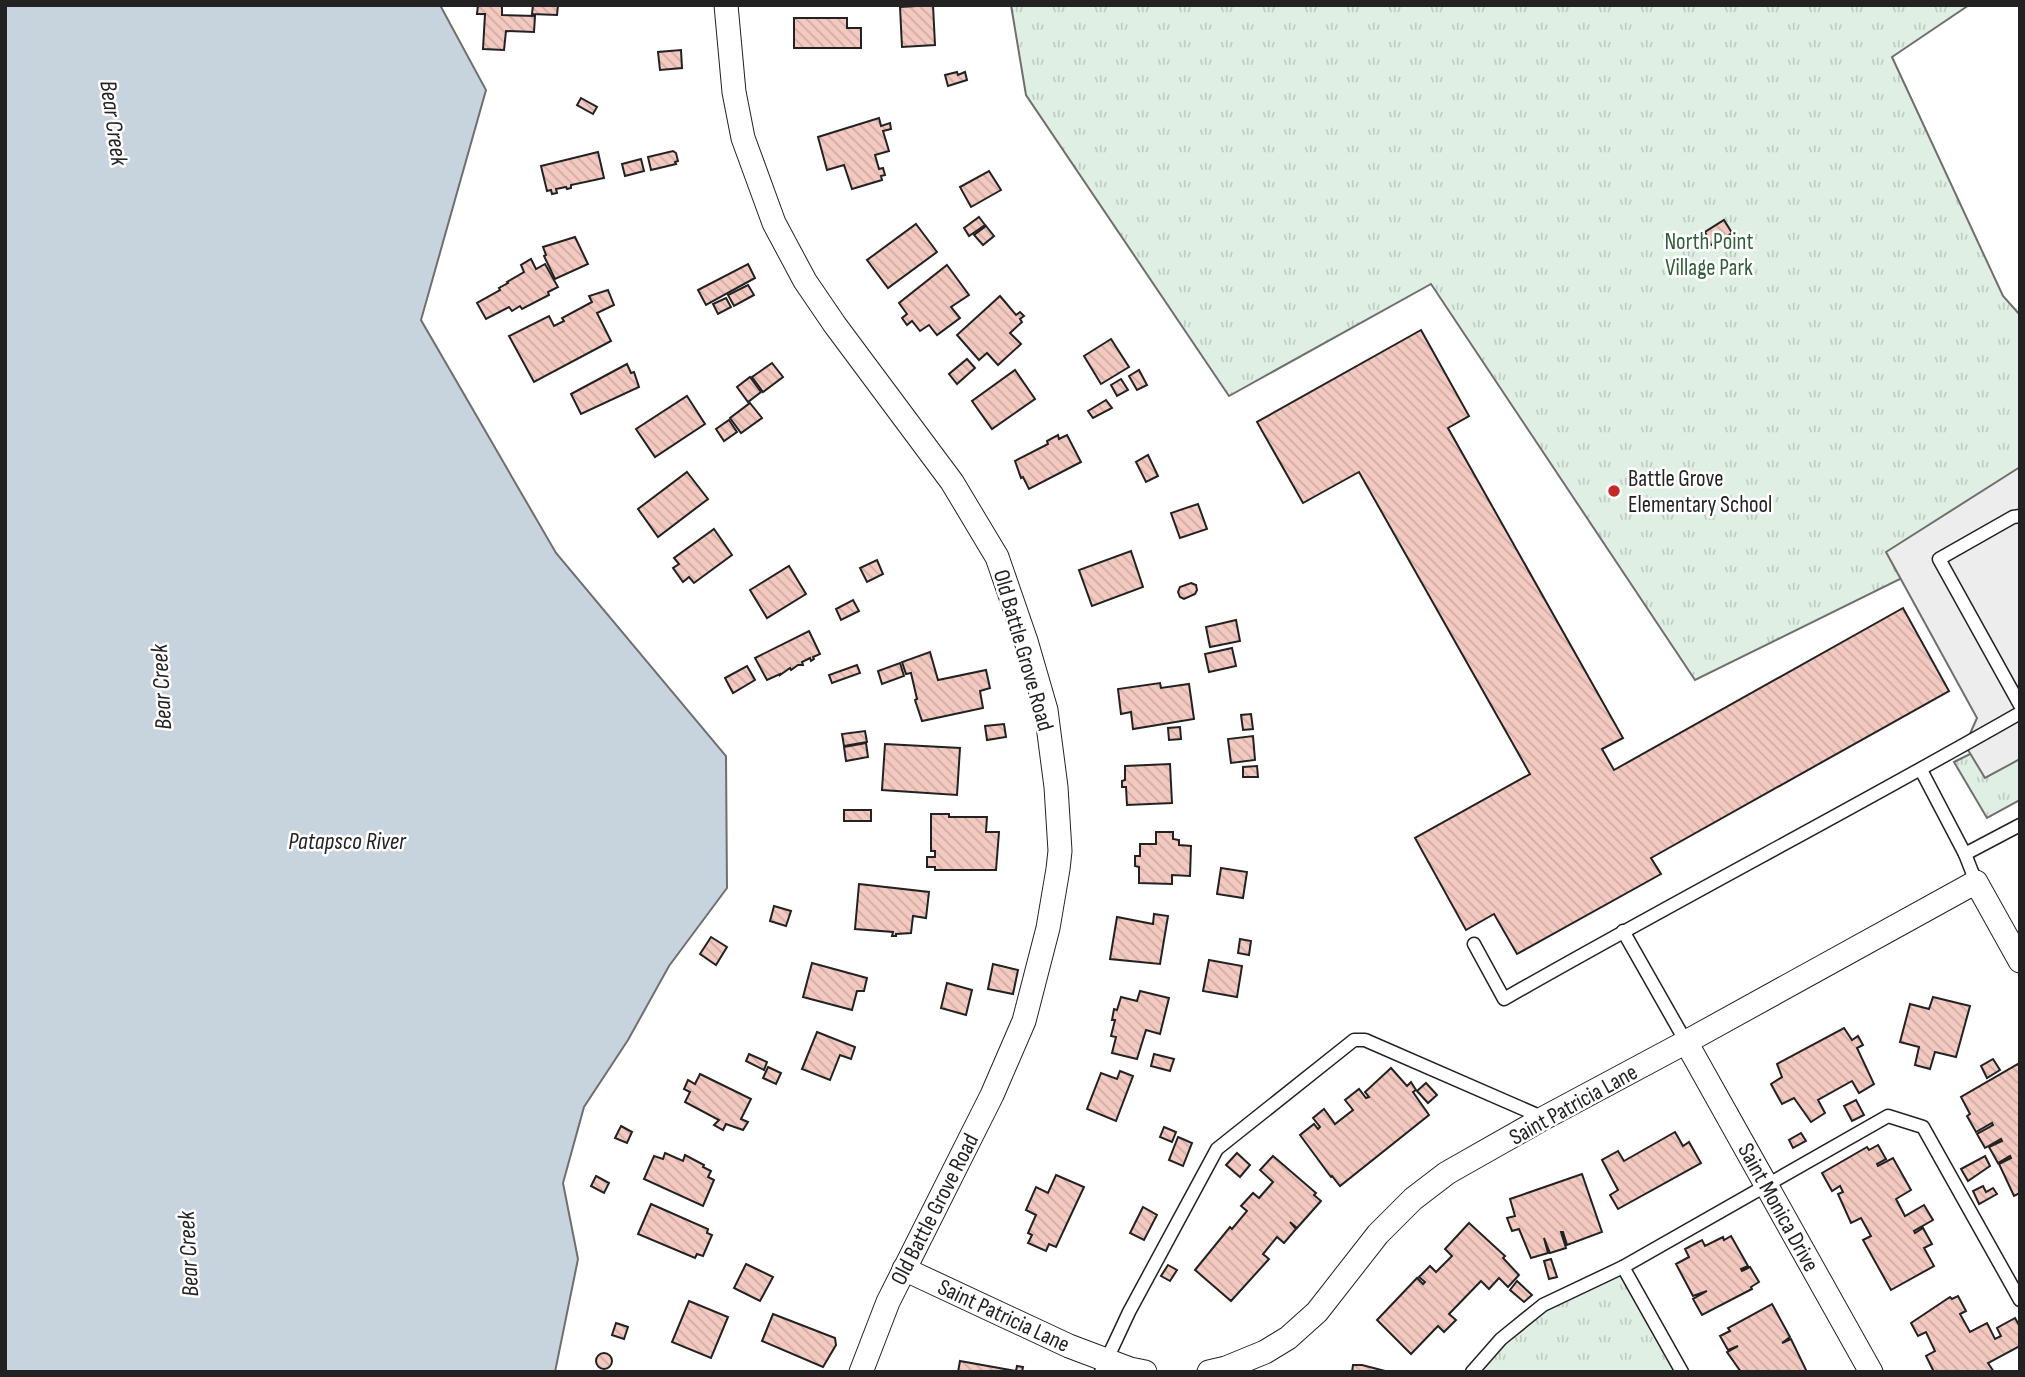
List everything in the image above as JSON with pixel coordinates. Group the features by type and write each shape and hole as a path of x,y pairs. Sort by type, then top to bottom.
{"street":[{"name":"Old Battle Grove Road","path":"726,5 734,92 741,127 774,223 805,281 953,482 998,557 1046,710 1056,787 1060,851 1053,905 1031,999 992,1095 904,1269 861,1372"},
{"name":"Saint Patricia Lane","path":"1209,1372 1268,1362 1288,1338 1317,1311 1378,1234 1413,1199 1447,1173 1976,882"},
{"path":"1976,882 2020,961"},
{"name":"Saint Monica Drive","path":"1686,1042 1871,1372"},
{"name":"Saint Patricia Lane","path":"904,1269 1069,1346 1104,1366 1145,1372"}],"lane":[{"path":"2020,516 2013,517 1939,559 2020,705"},
{"path":"1474,944 1504,999 2020,713"},
{"path":"1921,769 1965,854 1976,882"},
{"path":"1965,854 2020,825"},
{"path":"1623,931 1686,1042"},
{"path":"1104,1366 1129,1311 1217,1149 1354,1040 1365,1040 1544,1118"},
{"path":"1472,1372 1501,1339 1543,1305 1623,1267 1888,1116 1923,1127 2020,1300"},
{"path":"1623,1267 1682,1372"}],"green space":[{"name":"North Point Village Park","path":"1011,5 1969,5 1892,57 2003,296 2020,315 2020,726 1914,572 1695,680 1431,284 1229,396 1026,95"},
{"path":"2020,729 2020,800 1987,818 1954,762"},
{"path":"1620,1271 1676,1372 1475,1372 1501,1341 1544,1308"}],"shaded area":[{"path":"2020,467 2020,759 1985,778 1965,745 1977,718 1886,552"}],"water":[{"name":"Patapsco River","path":"5,5 440,5 486,90 421,320 556,553 726,756 727,888 669,966 628,1040 584,1107 563,1183 578,1259 555,1372 5,1372"}],"building":[{"path":"478,5 502,5 502,15 535,16 534,32 506,31 504,50 483,49 485,14 477,14"},
{"path":"533,5 558,5 557,15 532,14"},
{"path":"933,5 935,45 902,47 900,7"},
{"path":"794,18 847,18 847,28 861,28 861,48 794,48"},
{"path":"681,50 682,68 660,70 658,52"},
{"path":"957,72 958,75 965,72 967,80 948,86 945,75"},
{"path":"581,98 597,107 593,114 577,105"},
{"path":"879,118 881,126 890,123 891,129 883,131 889,151 875,155 879,169 883,168 885,175 881,176 882,180 852,189 844,165 827,170 818,137"},
{"path":"673,151 678,161 676,164 651,170 648,157"},
{"path":"598,152 604,178 571,185 571,188 567,189 556,189 557,193 547,191 541,166"},
{"path":"641,159 644,171 625,176 622,164"},
{"path":"989,171 1001,190 971,207 960,187"},
{"path":"979,217 985,225 969,236 964,228"},
{"path":"1724,220 1732,233 1711,245 1705,232"},
{"path":"916,224 937,252 888,288 867,260"},
{"path":"986,226 994,236 983,245 974,235"},
{"path":"575,237 588,264 555,279 544,256 543,247"},
{"path":"531,259 536,269 545,264 558,287 548,292 549,295 522,309 520,306 512,311 509,307 486,319 477,303 524,272 521,265"},
{"path":"748,264 755,278 706,305 698,290"},
{"path":"947,265 969,295 951,307 960,318 937,335 929,325 920,331 912,321 907,325 902,318 907,314 899,303"},
{"path":"748,285 754,295 734,306 728,295"},
{"path":"608,290 614,305 597,313 611,341 534,382 509,336 549,316 554,326 564,321 562,318 592,302 589,296"},
{"path":"1000,296 1016,315 1020,312 1024,316 1020,319 1022,322 1010,333 1021,344 998,365 987,353 979,360 957,335"},
{"path":"726,298 731,307 718,314 713,304"},
{"path":"1421,330 1469,416 1448,428 1623,738 1602,749 1614,770 1903,608 1949,691 1651,858 1661,874 1517,954 1494,914 1466,930 1415,838 1530,774 1359,472 1303,503 1257,422"},
{"path":"1111,339 1129,367 1101,384 1084,356"},
{"path":"967,359 975,368 957,384 949,374"},
{"path":"772,363 783,377 763,392 752,377"},
{"path":"627,364 631,373 634,372 639,387 581,414 571,394"},
{"path":"1015,370 1035,399 992,429 972,401"},
{"path":"1139,370 1147,385 1137,390 1129,376"},
{"path":"750,377 761,392 748,402 737,387"},
{"path":"1121,379 1128,390 1117,396 1111,385"},
{"path":"687,396 705,424 655,457 636,429"},
{"path":"1106,400 1112,408 1093,418 1088,411"},
{"path":"750,403 762,418 741,433 730,418"},
{"path":"729,420 737,432 724,441 716,429"},
{"path":"1058,435 1059,439 1067,435 1081,462 1029,489 1023,477 1021,478 1015,461 1048,444 1047,441"},
{"path":"1148,455 1158,476 1146,482 1136,462"},
{"path":"687,472 708,499 658,537 638,509"},
{"path":"1198,504 1207,529 1180,538 1171,513"},
{"path":"714,529 732,555 694,583 689,577 683,582 673,568 679,564 674,558"},
{"path":"1131,551 1143,587 1092,606 1079,570"},
{"path":"877,560 883,574 867,582 860,568"},
{"path":"789,566 806,594 767,618 750,590"},
{"path":"1191,583 1196,585 1195,594 1184,599 1180,597 1180,587"},
{"path":"853,600 859,611 841,620 836,609"},
{"path":"1236,620 1240,641 1210,647 1206,627"},
{"path":"809,631 820,654 811,661 810,658 802,662 803,665 791,670 790,668 767,680 755,658"},
{"path":"1232,648 1236,666 1209,672 1205,654"},
{"path":"930,652 938,680 986,670 990,688 980,691 983,708 922,721 915,700 917,699 911,673 906,674 902,662"},
{"path":"900,663 904,676 882,684 878,671"},
{"path":"857,665 860,673 832,683 829,675"},
{"path":"747,666 755,680 733,693 725,678"},
{"path":"1160,683 1161,688 1189,684 1194,719 1133,729 1131,712 1121,714 1118,689"},
{"path":"1251,714 1253,729 1243,730 1241,715"},
{"path":"1004,724 1006,737 987,740 985,726"},
{"path":"1180,727 1181,739 1169,740 1168,728"},
{"path":"865,731 867,742 844,746 842,734"},
{"path":"1253,736 1255,760 1231,763 1228,739"},
{"path":"866,743 868,757 846,761 844,747"},
{"path":"885,744 960,748 957,795 882,790"},
{"path":"1170,764 1172,803 1127,805 1126,787 1122,787 1125,766"},
{"path":"1257,766 1258,777 1243,777 1243,767"},
{"path":"844,810 871,810 871,821 844,821"},
{"path":"931,814 987,817 986,832 999,832 996,870 935,870 935,867 927,867 927,857 935,857 935,851 931,851"},
{"path":"1156,832 1173,832 1173,839 1179,840 1179,845 1191,846 1190,876 1172,875 1172,884 1139,883 1139,867 1135,866 1135,856 1140,856 1140,844 1156,844"},
{"path":"1221,868 1247,872 1243,898 1217,894"},
{"path":"859,884 929,892 926,918 913,916 911,933 896,936 892,936 893,932 855,929"},
{"path":"774,906 791,911 786,926 770,921"},
{"path":"1154,914 1168,916 1160,964 1110,959 1117,917 1153,924"},
{"path":"711,937 727,947 716,965 700,954"},
{"path":"1240,939 1251,941 1249,955 1238,953"},
{"path":"1209,960 1242,966 1237,997 1203,991"},
{"path":"812,963 867,978 864,991 857,991 852,1010 803,997"},
{"path":"993,964 1018,970 1013,994 988,989"},
{"path":"947,983 972,990 966,1015 941,1008"},
{"path":"1140,991 1169,998 1160,1034 1146,1030 1137,1059 1112,1053 1116,1037 1111,1036 1115,1020 1112,1020 1114,1009 1117,1010 1121,997 1137,1001"},
{"path":"1933,997 1970,1006 1956,1057 1935,1052 1930,1069 1915,1065 1919,1047 1900,1042 1910,1004 1929,1009"},
{"path":"1844,1028 1852,1040 1858,1036 1863,1045 1857,1048 1874,1084 1859,1093 1852,1081 1818,1100 1825,1113 1811,1122 1794,1098 1782,1104 1771,1084 1782,1077 1777,1064"},
{"path":"817,1032 855,1047 851,1059 840,1055 830,1080 802,1069"},
{"path":"749,1054 767,1062 764,1070 746,1061"},
{"path":"1154,1054 1174,1059 1170,1071 1151,1066"},
{"path":"1993,1059 2000,1070 1987,1078 1981,1066"},
{"path":"2018,1064 2020,1193 2014,1196 1999,1164 2011,1158 2010,1156 1998,1163 1989,1147 2002,1141 2001,1139 1985,1148 1977,1134 1993,1125 1992,1123 1976,1132 1961,1097"},
{"path":"768,1067 781,1073 776,1084 763,1078"},
{"path":"1391,1068 1407,1086 1411,1082 1416,1090 1413,1092 1429,1115 1340,1186 1300,1135 1314,1124 1318,1129 1320,1127 1313,1118 1324,1109 1335,1124 1353,1110 1345,1100 1359,1089 1366,1098 1369,1097 1365,1092"},
{"path":"1120,1071 1133,1076 1116,1121 1087,1109 1101,1073 1117,1079"},
{"path":"700,1074 751,1099 741,1119 748,1122 743,1130 726,1124 723,1130 714,1125 719,1120 685,1102 690,1092 684,1089 688,1080 695,1084"},
{"path":"1426,1083 1437,1095 1428,1103 1417,1091"},
{"path":"1856,1100 1864,1115 1852,1121 1844,1106"},
{"path":"621,1126 632,1132 627,1143 615,1138"},
{"path":"1164,1127 1176,1132 1172,1142 1160,1137"},
{"path":"1675,1132 1683,1146 1689,1142 1701,1163 1618,1209 1610,1195 1618,1190 1602,1160 1618,1151 1624,1161"},
{"path":"1801,1133 1806,1141 1793,1148 1789,1140"},
{"path":"1178,1137 1192,1143 1183,1166 1169,1160"},
{"path":"1878,1145 1886,1159 1877,1164 1878,1166 1893,1158 1911,1190 1896,1199 1905,1216 1924,1205 1933,1220 1914,1231 1915,1233 1923,1228 1932,1244 1924,1248 1934,1266 1891,1290 1863,1240 1871,1236 1861,1218 1851,1223 1838,1194 1843,1192 1840,1186 1832,1191 1822,1173 1867,1147 1869,1150"},
{"path":"665,1153 683,1161 685,1155 711,1171 708,1177 714,1180 703,1206 644,1179 654,1156 663,1159"},
{"path":"1237,1153 1250,1165 1240,1177 1226,1165"},
{"path":"1273,1156 1316,1193 1314,1195 1321,1201 1297,1228 1290,1222 1296,1229 1284,1243 1277,1237 1263,1254 1269,1259 1231,1301 1195,1270 1230,1227 1232,1229 1247,1211 1241,1206 1253,1193 1259,1198 1273,1182 1260,1170"},
{"path":"1985,1156 1990,1166 1968,1181 1961,1169"},
{"path":"1582,1174 1602,1232 1567,1245 1561,1232 1566,1248 1550,1253 1544,1238 1548,1253 1531,1258 1519,1229 1512,1231 1507,1218 1515,1216 1510,1199"},
{"path":"1056,1175 1084,1187 1056,1247 1049,1244 1046,1251 1028,1243 1032,1235 1028,1233 1036,1215 1026,1210 1036,1187 1048,1193"},
{"path":"596,1176 609,1183 604,1193 591,1186"},
{"path":"1983,1186 1986,1192 1993,1188 1997,1194 1979,1204 1973,1191"},
{"path":"651,1204 708,1229 707,1233 712,1235 703,1256 697,1254 695,1258 638,1234"},
{"path":"1143,1207 1157,1215 1144,1240 1130,1233"},
{"path":"1469,1223 1505,1256 1503,1258 1519,1275 1508,1287 1499,1278 1489,1289 1481,1281 1449,1314 1456,1320 1444,1332 1438,1326 1411,1354 1377,1320 1417,1278 1423,1284 1425,1282 1419,1277 1430,1266 1436,1272 1452,1256 1445,1249"},
{"path":"1731,1236 1748,1266 1741,1269 1742,1271 1750,1267 1759,1282 1751,1287 1752,1289 1702,1315 1693,1299 1707,1291 1693,1296 1676,1264 1689,1257 1685,1249 1702,1240 1705,1246"},
{"path":"1551,1259 1557,1277 1549,1279 1544,1261"},
{"path":"746,1264 773,1277 760,1301 734,1288"},
{"path":"1168,1265 1177,1270 1170,1281 1161,1276"},
{"path":"1517,1281 1532,1295 1524,1302 1510,1290"},
{"path":"1958,1296 1966,1311 1960,1314 1970,1332 1987,1323 1995,1339 2001,1336 1997,1328 2015,1318 2019,1325 2020,1346 1988,1363 1994,1372 1934,1372 1926,1356 1935,1351 1926,1332 1918,1336 1911,1323 1950,1297 1952,1299"},
{"path":"689,1301 728,1317 711,1358 672,1342"},
{"path":"1772,1304 1790,1337 1782,1343 1791,1339 1807,1372 1741,1372 1727,1352 1738,1346 1728,1350 1720,1336 1730,1331 1728,1328"},
{"path":"773,1314 835,1338 836,1345 823,1367 762,1341"},
{"path":"616,1323 628,1327 624,1339 612,1335"},
{"path":"604,1353 610,1355 610,1367 604,1369 598,1367 596,1361 598,1355"},
{"path":"960,1361 1016,1371 1017,1366 1023,1367 1022,1372 958,1372"},
{"path":"1353,1365 1362,1365 1389,1372 1352,1372"}],"place":[{"name":"Battle Grove Elementary School","path":"1614,491"}],"water label":[{"name":"Bear Creek","path":"114,123"},
{"name":"Bear Creek","path":"161,687"},
{"name":"Bear Creek","path":"188,1254"}]}
